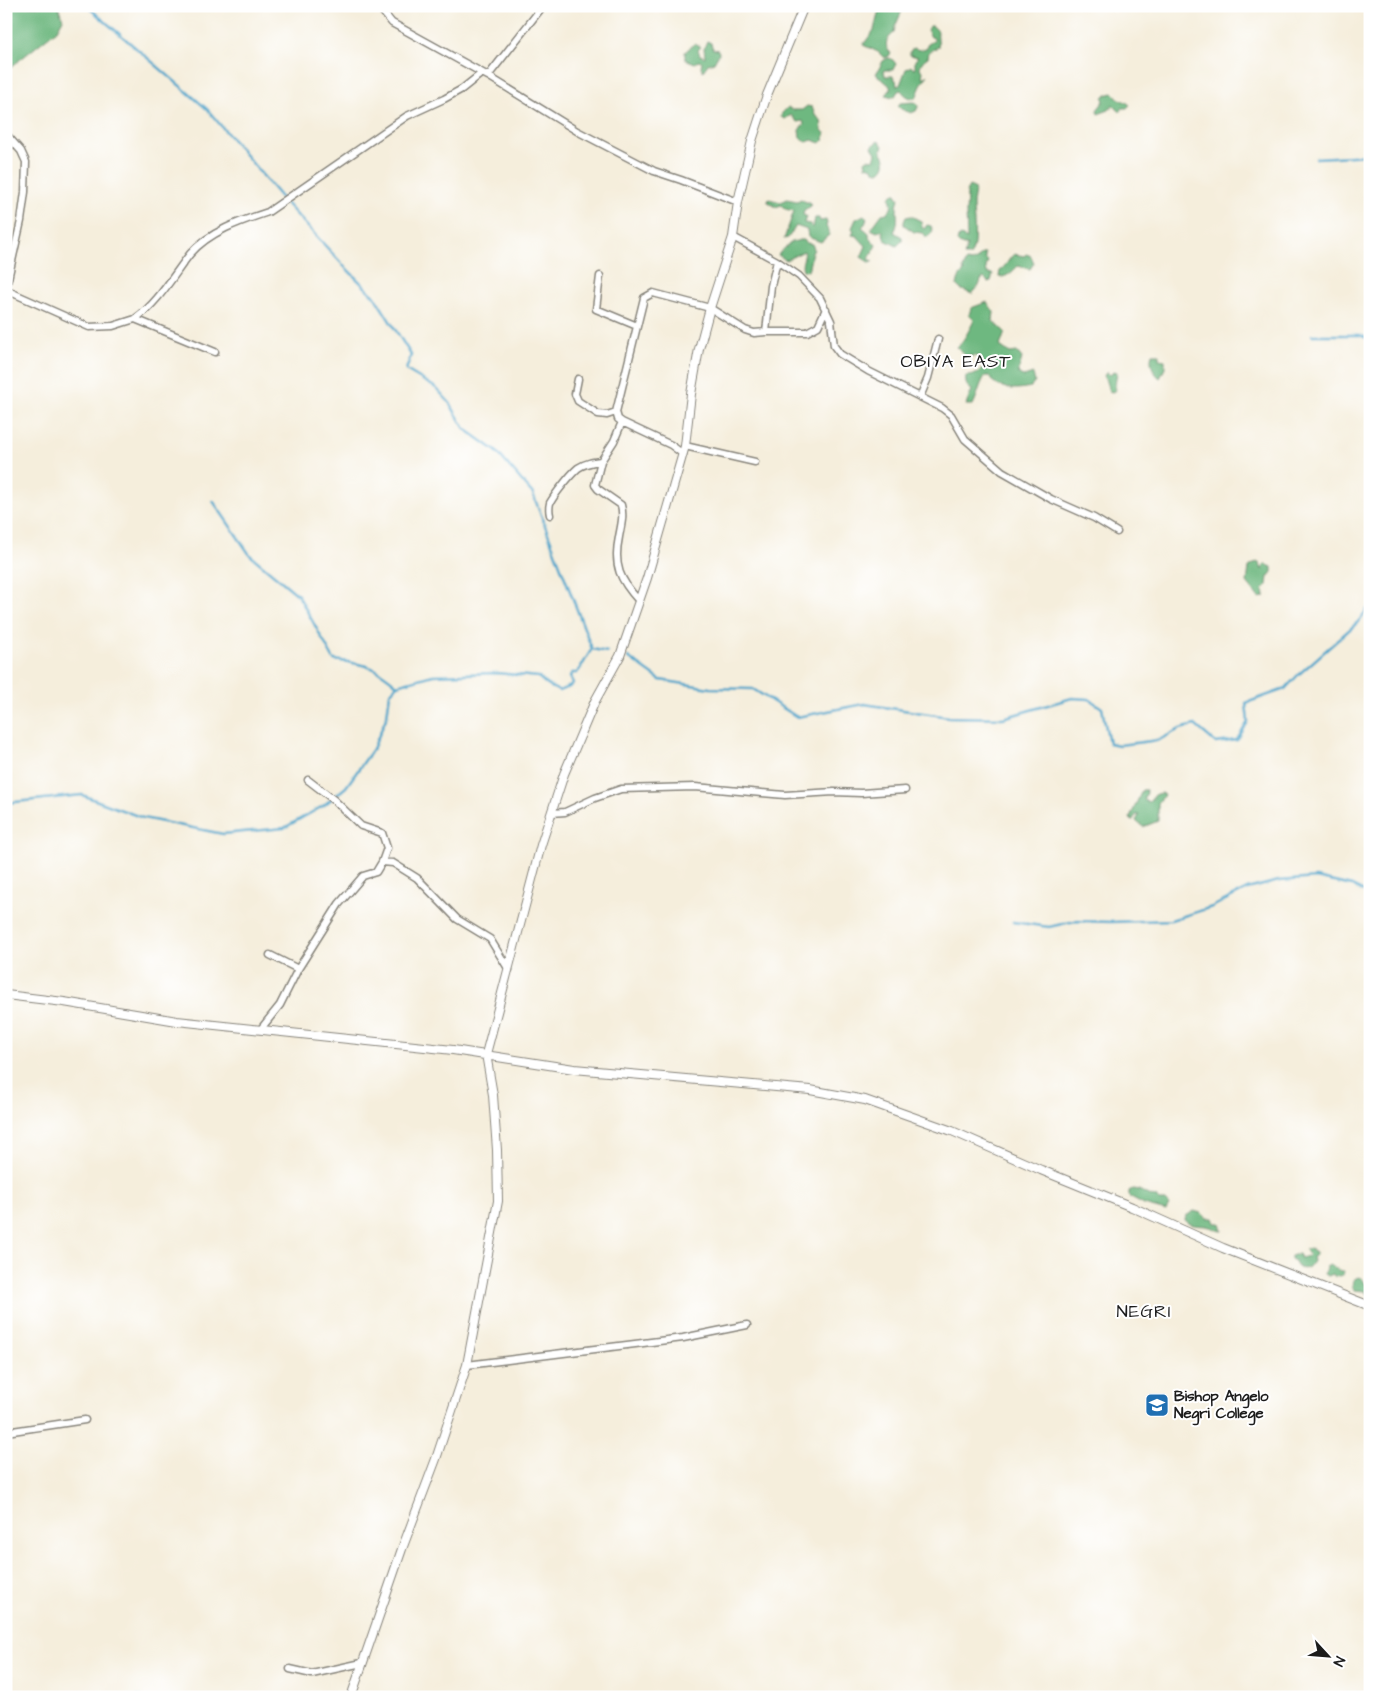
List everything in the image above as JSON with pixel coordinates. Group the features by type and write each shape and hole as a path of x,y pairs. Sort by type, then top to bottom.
{"street":[{"path":"378,6 392,23 635,163 738,202"},
{"path":"6,134 21,151 26,162 25,192 6,289 88,327 113,326 135,319 158,300 191,254 202,243 229,227 268,212 407,116 444,100 485,75 543,6"},
{"path":"351,1697 433,1467 467,1365 498,1201 497,1150 486,1054 542,845 564,774 595,701 620,656 647,578 684,450 694,379 710,308 733,237 738,202 752,141 767,96 804,6"},
{"path":"733,237 777,261 799,276 820,298 831,321 834,346 837,352 868,371 942,408 951,415 964,439 1002,471 1051,499 1094,518 1117,532"},
{"path":"766,332 770,286 777,261"},
{"path":"600,276 596,309 637,326"},
{"path":"755,462 684,450 618,419 616,412 644,298 653,293 710,308 745,330 754,333 807,332 818,326 826,310"},
{"path":"135,319 184,341 215,352"},
{"path":"920,397 928,378 938,339"},
{"path":"578,379 575,394 578,400 598,414 607,415 616,412"},
{"path":"622,422 614,441 601,460 595,485 621,505 623,518 616,560 623,581 639,601"},
{"path":"550,515 549,508 552,501 579,467 601,460"},
{"path":"308,780 334,800 361,826 382,833 393,863"},
{"path":"552,813 565,812 595,798 621,789 695,787 785,795 905,790"},
{"path":"260,1030 280,1005 298,969 339,904 362,876 376,872 387,848"},
{"path":"382,862 393,863 417,878 457,919 490,939 509,970"},
{"path":"270,955 298,969"},
{"path":"6,995 64,1002 177,1021 486,1054 574,1069 810,1090 866,1100 952,1131 1041,1170 1124,1203 1223,1248 1370,1306"},
{"path":"467,1365 683,1338 747,1326"},
{"path":"6,1432 86,1420"},
{"path":"290,1669 312,1674 362,1663"}],"green space":[{"path":"6,6 58,6 63,19 57,30 6,71"},
{"path":"880,6 904,6 894,33 886,43 891,53 884,58 878,52 863,45 874,30"},
{"path":"929,26 933,26 938,31 938,47 929,52 928,57 921,64 922,78 928,75 922,83 916,98 905,95 901,90 892,97 886,95 891,89 876,74 883,61 888,58 892,59 896,64 893,70 884,70 885,76 893,76 897,86 900,85 906,69 911,66 915,68 915,60 918,57 910,55 910,51 914,48 919,50 927,48 927,45 934,40 927,30"},
{"path":"707,41 719,53 714,62 708,64 703,71 701,67 702,62 698,61 695,63 685,59 685,52 695,43 701,47 698,50 700,55 705,57 704,48"},
{"path":"1113,93 1130,105 1127,108 1122,108 1120,112 1113,105 1109,110 1098,114 1097,110 1104,101 1105,95"},
{"path":"900,103 917,103 918,107 916,111 911,113 898,106"},
{"path":"807,106 812,107 815,115 821,120 822,130 825,133 824,140 821,143 812,140 807,142 800,138 799,130 804,124 803,121 797,122 791,115 785,119 781,117 788,107 792,110 802,110"},
{"path":"879,141 883,146 881,151 885,162 884,167 879,172 866,166 865,161 867,159 874,160 876,153 872,147"},
{"path":"969,186 975,190 973,204 974,245 970,256 964,256 967,245 957,242 961,236 967,239 966,192"},
{"path":"892,194 896,194 899,199 897,224 894,232 902,237 902,241 897,246 885,240 882,230 877,232 871,229 882,214 890,211 890,198"},
{"path":"769,199 781,202 787,199 797,201 801,199 809,202 811,204 810,207 804,210 803,215 806,216 804,223 810,224 813,228 815,218 819,218 820,221 826,220 829,235 821,242 808,237 807,230 796,226 788,238 784,239 794,211 785,209 781,205 776,207 767,201"},
{"path":"864,215 867,219 862,227 869,233 869,237 876,245 869,259 873,261 870,263 861,257 866,246 857,236 852,235 854,231 852,228 856,219"},
{"path":"911,216 921,221 924,229 927,225 931,226 933,231 930,235 927,237 922,233 914,232 904,225 906,217"},
{"path":"800,240 812,244 814,249 808,271 803,270 802,267 804,251 786,260 778,255 792,242"},
{"path":"985,253 985,258 988,261 987,273 993,274 991,281 988,282 984,278 981,280 979,286 972,294 960,289 957,286 958,281 964,272 963,269 966,261 972,262"},
{"path":"1014,254 1031,256 1034,263 1030,269 1018,266 1007,275 999,277 1000,270"},
{"path":"987,302 994,312 993,321 1005,332 1000,346 1010,353 1017,352 1022,358 1018,373 1024,377 1033,374 1035,382 1031,387 1010,389 996,384 991,380 990,376 985,376 973,405 966,405 972,390 966,384 966,376 976,374 984,366 977,356 966,356 957,347 964,339 974,320 969,315 971,308"},
{"path":"1152,354 1159,354 1159,359 1165,360 1165,368 1160,378 1152,367"},
{"path":"1114,371 1117,372 1116,390 1112,392 1109,391 1104,375 1107,372 1110,375"},
{"path":"1257,562 1262,570 1265,564 1272,567 1267,585 1263,590 1265,593 1264,597 1259,598 1247,583 1249,567"},
{"path":"1142,790 1146,790 1147,793 1144,798 1145,801 1149,802 1156,794 1161,793 1164,795 1158,803 1158,821 1143,827 1136,821 1139,815 1136,815 1132,821 1130,818"},
{"path":"1133,1189 1156,1197 1159,1201 1165,1201 1169,1205 1166,1211 1144,1205 1129,1197 1129,1192"},
{"path":"1194,1211 1201,1213 1207,1218 1213,1218 1215,1223 1220,1223 1222,1231 1207,1226 1194,1225 1185,1220 1186,1216"},
{"path":"1310,1248 1316,1252 1316,1255 1312,1257 1312,1263 1306,1269 1298,1268 1295,1261 1291,1259 1291,1256 1298,1254 1300,1258 1308,1256 1305,1250"},
{"path":"1330,1265 1340,1271 1344,1271 1343,1275 1335,1277 1333,1274 1328,1276 1324,1274 1326,1267"},
{"path":"1358,1277 1362,1278 1366,1285 1370,1283 1370,1297 1366,1291 1354,1290 1352,1286 1353,1280"}],"waterway":[{"path":"87,6 207,109 284,201 375,297 411,355 406,370 436,388 449,402 465,429 496,451 533,494 592,649"},
{"path":"1316,158 1370,155"},
{"path":"1312,335 1359,335 1370,339"},
{"path":"213,501 250,555 298,595 334,660 368,666 382,673 397,685"},
{"path":"628,657 660,680 710,688 753,689 797,717 864,704 949,717 1003,718 1072,698 1089,699 1102,708 1109,743 1119,745 1159,740 1180,729 1195,725 1216,743 1237,740 1248,722 1246,703 1285,689 1298,675 1358,622 1370,606"},
{"path":"6,803 82,795 143,818 223,834 284,828 323,806 346,787 373,749 387,716 390,693 397,685 433,675 497,673 538,677 559,691 573,683 570,677 572,673 577,673 592,649 607,652"},
{"path":"1013,922 1049,927 1075,921 1171,920 1212,907 1247,889 1279,881 1316,878 1352,886 1370,895"},
{"path":"131,1697 142,1697"}],"place":[{"name":"Bishop Angelo Negri College","path":"1157,1405"}],"district":[{"name":"OBIYA EAST","path":"956,361"},
{"name":"NEGRI","path":"1144,1311"}]}
